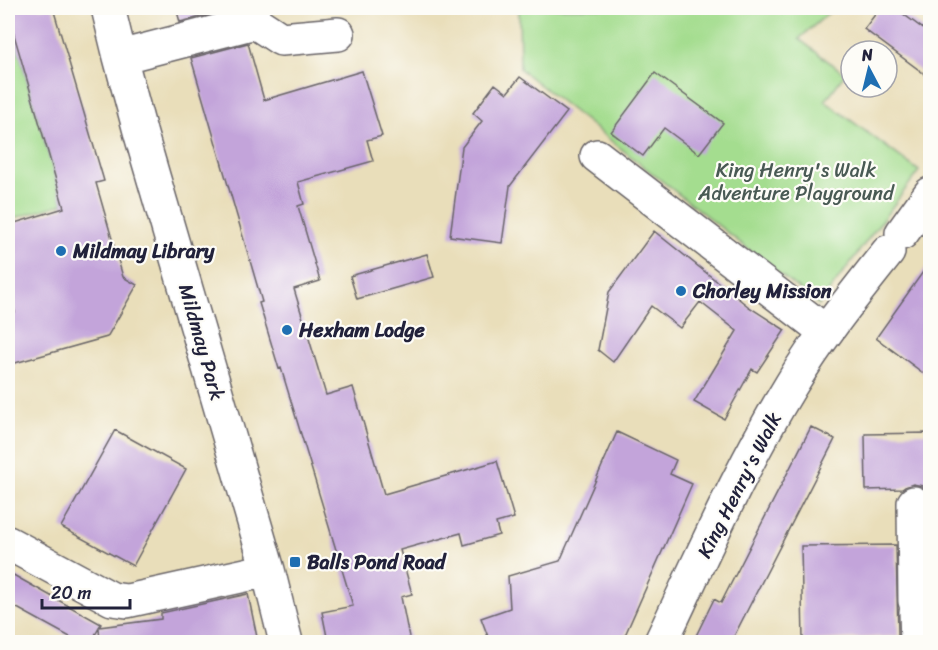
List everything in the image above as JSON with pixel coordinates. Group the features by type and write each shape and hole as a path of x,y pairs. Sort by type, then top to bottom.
{"street":[{"name":"Mildmay Park","path":"108,8 195,323 268,570 286,642"},
{"path":"120,57 255,22 281,39 338,34"},
{"path":"597,156 826,332"},
{"name":"King Henry's Walk","path":"661,642 761,438 792,384 826,332 930,194"},
{"path":"914,503 916,618"},
{"path":"8,543 112,599 127,601 268,570"}],"green space":[{"name":"King Henry's Walk Adventure Playground","path":"519,8 834,8 799,39 839,69 839,82 825,101 919,171 819,305 520,69"},
{"path":"8,14 63,204 8,220"}],"building":[{"path":"8,8 53,8 104,181 96,183 123,277 137,285 107,337 8,365 8,314 15,312 8,288 8,225 64,208"},
{"path":"176,8 219,8 221,12 180,22"},
{"path":"880,8 895,8 930,34 930,78 899,55 899,39 877,39 864,29"},
{"path":"248,43 264,100 362,71 382,136 367,140 373,161 298,182 304,204 298,206 320,281 294,289 326,395 353,387 384,494 497,461 514,518 496,523 499,535 464,545 461,533 400,550 412,594 401,597 410,642 328,642 322,612 353,606 259,303 262,302 191,58"},
{"path":"655,73 723,123 699,154 664,128 643,156 611,132"},
{"path":"520,77 567,112 510,186 502,243 450,236 462,147 482,121 473,113 495,84 507,93"},
{"path":"654,231 749,307 785,330 757,372 752,369 724,419 694,402 737,331 700,302 680,328 651,306 613,362 598,350 609,292"},
{"path":"427,254 434,277 357,299 350,276"},
{"path":"930,262 930,378 876,338"},
{"path":"811,427 835,439 731,642 693,642 714,599 721,603"},
{"path":"115,430 186,469 133,566 61,527"},
{"path":"617,432 676,460 670,474 692,484 622,642 490,642 481,618 510,608 508,576 560,561"},
{"path":"930,433 930,489 913,484 902,489 866,490 865,434"},
{"path":"896,545 898,636 803,641 801,546"},
{"path":"8,572 101,624 99,627 161,619 161,613 248,594 258,642 100,642 99,628 91,642 79,642 8,603"}],"place":[{"name":"Mildmay Library","path":"61,251"},
{"name":"Chorley Mission","path":"681,291"},
{"name":"Hexham Lodge","path":"287,330"},
{"name":"Balls Pond Road","path":"295,562"}]}
